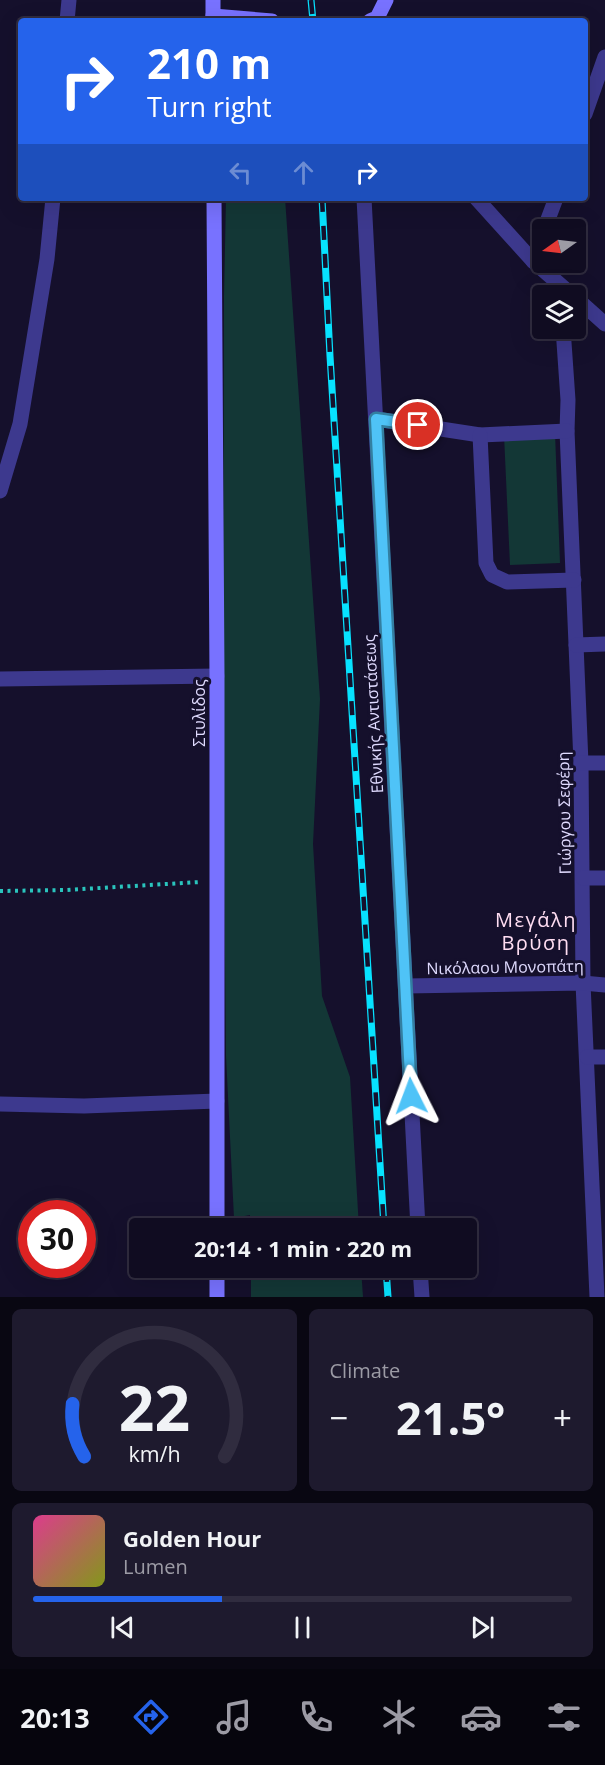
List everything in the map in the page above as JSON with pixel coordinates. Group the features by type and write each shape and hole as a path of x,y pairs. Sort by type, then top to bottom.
{"main road":[{"path":"213,0 213,18"},
{"path":"377,18 386,0"},
{"name":"Στυλίδος","path":"214,201 218,881 217,1218"},
{"path":"217,1278 217,1297"}],"street":[{"path":"67,18 69,0"},
{"path":"588,105 605,57"},
{"path":"0,491 20,424 47,259 53,201"},
{"name":"Εθνικής Αντιστάσεως","path":"364,201 418,1218"},
{"path":"479,201 532,260"},
{"path":"548,219 554,201"},
{"path":"544,273 554,285"},
{"path":"586,307 605,324"},
{"name":"Γιώργου Σεφέρη","path":"564,339 581,763 583,983 587,1057 599,1172 597,1297"},
{"path":"376,419 480,435 567,431"},
{"path":"480,435 486,563 492,575 507,582 574,580"},
{"path":"576,645 605,644"},
{"path":"0,679 217,676"},
{"path":"581,763 605,763"},
{"path":"583,878 605,878"},
{"name":"Νικόλαου Μονοπάτη","path":"406,986 583,983 605,985"},
{"path":"587,1057 605,1057"},
{"path":"0,1104 84,1106 217,1101"},
{"path":"421,1278 422,1297"}],"path":[{"path":"0,891 66,890 218,881"}],"green space":[{"path":"226,201 285,201 320,699 313,844 322,996 350,1077 358,1218 250,1218 250,1215 234,1218 226,1056 223,755"},
{"path":"555,433 560,563 510,565 504,435"},
{"path":"251,1278 362,1278 363,1297 251,1297"}],"railway":[{"path":"311,0 313,18"},
{"path":"322,201 383,1218"},
{"path":"387,1278 388,1297"}],"district":[{"name":"Μεγάλη Βρύση","path":"536,930"}],"route":[{"path":"411,1096 376,419 418,425"}]}
